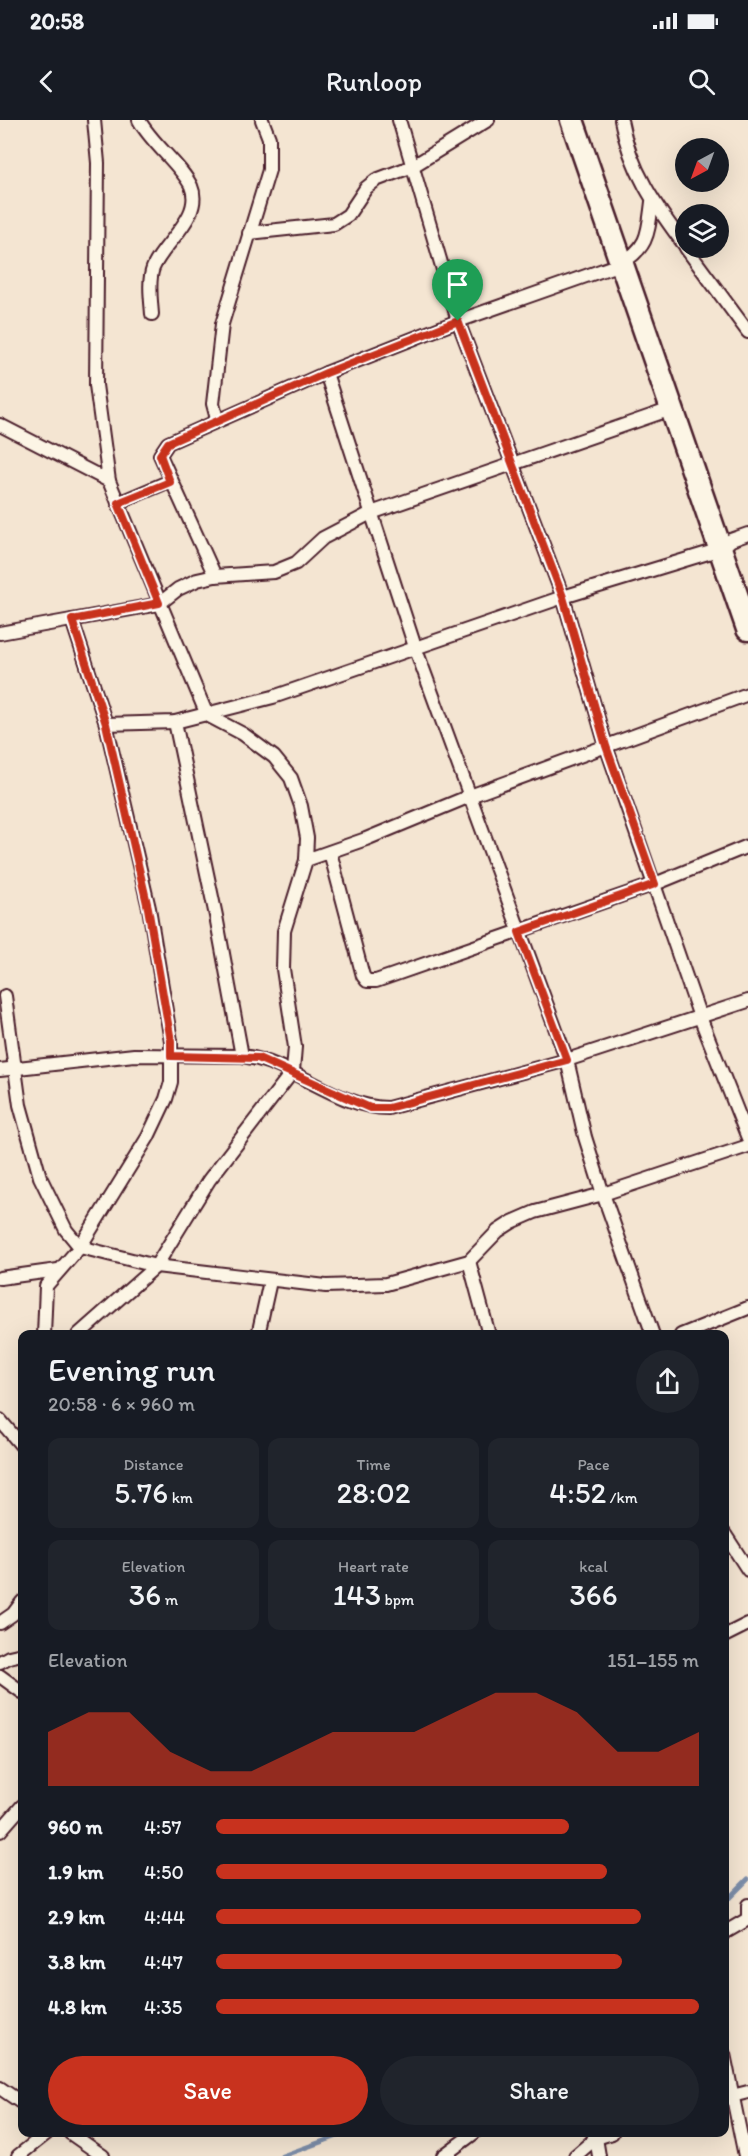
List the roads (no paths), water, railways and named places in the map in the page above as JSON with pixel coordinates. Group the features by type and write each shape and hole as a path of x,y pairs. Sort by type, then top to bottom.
{"highway":[{"path":"572,120 620,264 674,408 748,629"}],"street":[{"path":"84,1330 156,1266 209,1180 293,1071 295,1047 283,969 284,931 306,860 307,838 291,778 274,757 243,734 207,715 110,481 96,385 98,163 94,120"},
{"path":"139,120 146,133 191,186 193,205 186,220 153,268 152,314"},
{"path":"217,419 213,404 222,324 270,161 268,138 262,120"},
{"path":"399,120 458,321 563,597 606,746 700,1017 748,1138"},
{"path":"249,232 334,224 348,215 366,188 376,180 412,166 488,120"},
{"path":"621,120 627,149 652,202 675,232"},
{"path":"215,576 170,482 160,455 168,443 217,419 227,419 326,373 458,321 620,264 637,254 645,243 652,202"},
{"path":"694,258 748,332"},
{"path":"326,373 415,647 567,1060 585,1137 651,1330"},
{"path":"0,633 159,603 178,589 215,576 274,572 296,563 323,538 372,513 513,466 674,408"},
{"path":"0,425 110,481"},
{"path":"118,503 170,482"},
{"path":"106,724 175,722 273,697 563,597 721,549 731,540 748,534"},
{"path":"44,1330 43,1307 46,1286 80,1246 152,1128 166,1099 171,1082 171,1041 148,908 106,724 72,620"},
{"path":"306,860 470,796 748,694"},
{"path":"175,722 216,916 242,1056"},
{"path":"330,852 363,976 367,981 376,981 655,884 748,846"},
{"path":"5,996 20,1105 40,1177 66,1230 80,1246 156,1266 326,1286 386,1284 469,1261 498,1231 535,1212 603,1194 748,1146"},
{"path":"0,1070 134,1055 242,1056 258,1058 293,1071 370,1108 388,1108 567,1060 748,1001"},
{"path":"469,1261 488,1330"},
{"path":"0,1278 58,1270"},
{"path":"259,1330 270,1281"},
{"path":"693,1330 748,1308"},
{"path":"0,1420 18,1441"},
{"path":"729,1541 748,1570"},
{"path":"0,1623 18,1607"},
{"path":"729,1634 748,1624"},
{"path":"0,1662 18,1655"},
{"path":"0,1676 18,1689"},
{"path":"0,1831 18,1811"},
{"path":"729,1930 748,1919 748,1905"},
{"path":"0,2088 18,2100"},
{"path":"745,2156 729,2097 748,2092"},
{"path":"18,2156 42,2137"},
{"path":"76,2137 103,2156"},
{"path":"443,2156 469,2137"},
{"path":"574,2156 592,2137"},
{"path":"594,2137 599,2156"}],"waterway":[{"path":"729,1898 748,1879"},
{"path":"282,2156 335,2137"}]}
